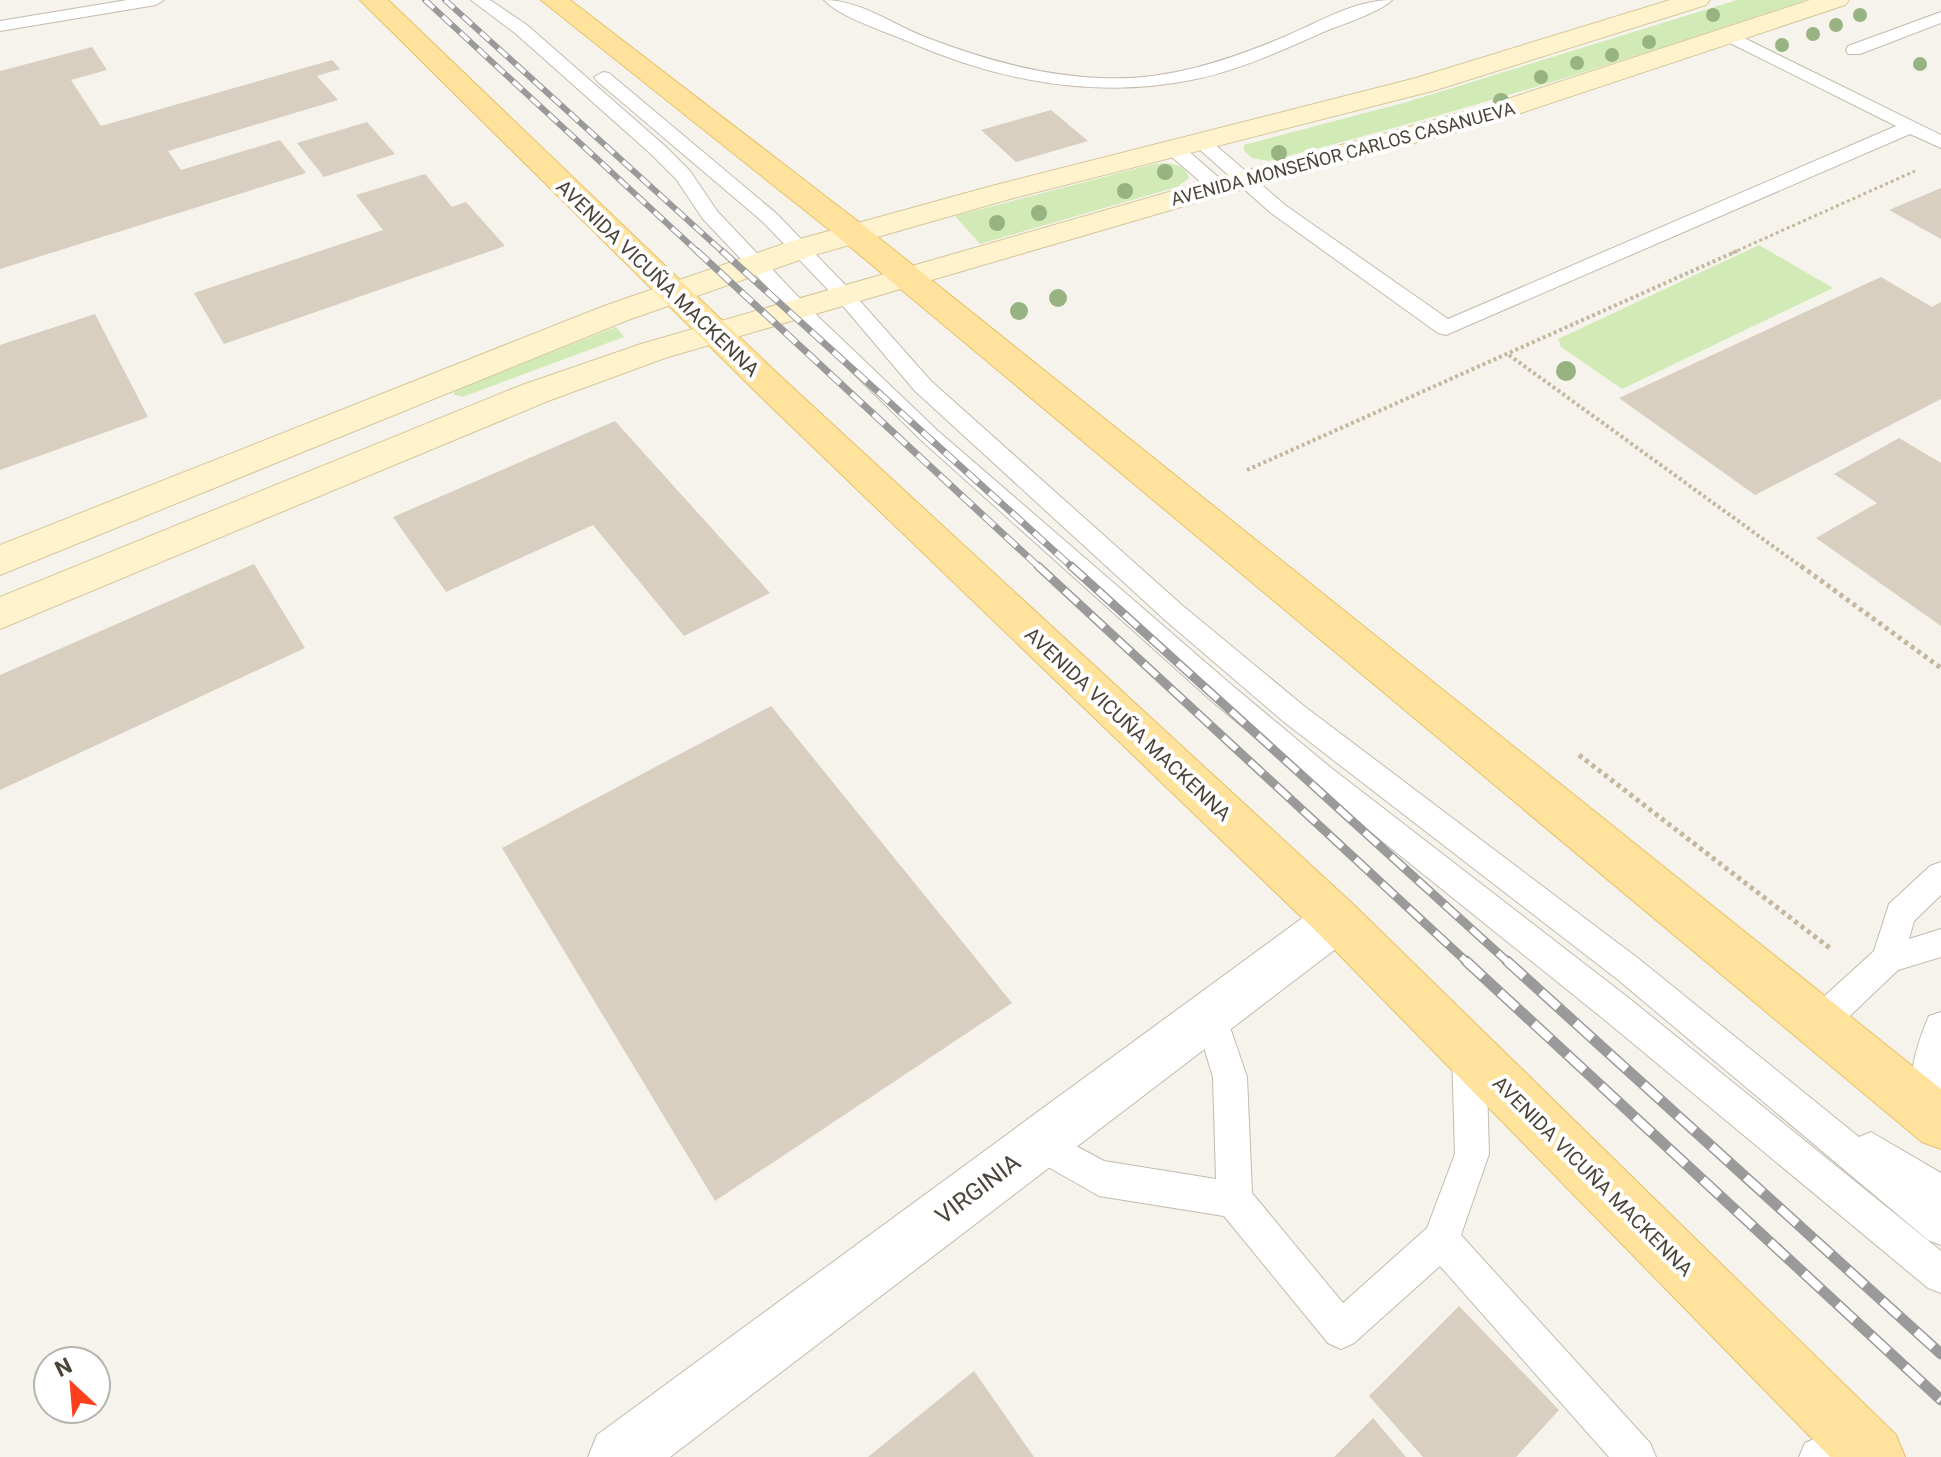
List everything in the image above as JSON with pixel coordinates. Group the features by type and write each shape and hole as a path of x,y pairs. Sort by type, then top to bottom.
{"main road":[{"name":"AVENIDA VICUÑA MACKENNA","path":"373,0 715,333 1337,920 1469,1052 1854,1455"},
{"path":"554,0 909,278 1936,1118"},
{"path":"0,561 616,313 800,249 1186,144 1426,84 1697,0"},
{"name":"AVENIDA MONSEÑOR CARLOS CASANUEVA","path":"0,614 535,393 653,351 1231,184 1534,101 1732,37 1816,3"}],"street":[{"name":"VIRGINIA","path":"619,1457 1337,920"}],"lane":[{"path":"0,14 54,0"},
{"path":"0,26 156,0"},
{"path":"479,0 521,29 658,150 683,175 710,215 756,265 930,436 1224,695 1320,775 1618,1010 1941,1275"},
{"path":"510,0 731,183 845,296 935,397 1174,613 1294,714 1628,969 1941,1227"},
{"path":"832,0 933,43 1013,71 1060,80 1117,84 1172,79 1208,70 1384,0"},
{"path":"1854,50 1941,17"},
{"path":"1732,37 1941,142"},
{"path":"1186,144 1231,184 1278,209 1446,328 1908,128"},
{"path":"1186,144 1231,184"},
{"path":"1888,959 1900,914 1941,875"},
{"path":"1819,1023 1888,959 1941,943"},
{"path":"1210,1015 1230,1077 1234,1200 1341,1330 1441,1240 1472,1154 1469,1052"},
{"path":"1936,1118 1928,1066 1941,1027"},
{"path":"1779,1092 1941,1193"},
{"path":"1039,1143 1099,1178 1234,1200"},
{"path":"1441,1240 1636,1457"}],"path":[{"path":"1247,470 1928,165"},
{"path":"1508,355 1941,668"}],"green space":[{"path":"1737,0 1806,0 1539,86 1405,125 1269,161 1252,158 1244,151 1244,145 1407,102"},
{"path":"1154,164 1180,166 1189,178 1177,187 980,244 955,216"},
{"path":"1759,245 1833,288 1622,389 1561,347 1558,339"},
{"path":"616,327 624,337 462,397 453,394 457,389"}],"building":[{"path":"92,47 107,70 71,80 101,126 332,60 340,69 317,76 338,100 168,151 181,170 280,140 306,173 0,269 0,71"},
{"path":"1051,110 1088,141 1016,162 981,130"},
{"path":"367,122 395,154 324,177 297,143"},
{"path":"425,174 452,207 466,202 505,246 224,344 194,293 383,230 356,195"},
{"path":"1941,188 1941,239 1889,210"},
{"path":"1881,277 1932,307 1941,302 1941,399 1755,495 1619,398"},
{"path":"95,314 148,417 0,470 0,345"},
{"path":"615,421 770,593 684,636 593,525 446,592 393,517"},
{"path":"1899,438 1941,463 1941,626 1816,538 1877,503 1834,474"},
{"path":"254,564 305,648 0,790 0,675"},
{"path":"771,706 1012,1003 715,1201 502,848"},
{"path":"1459,1306 1559,1410 1516,1457 1423,1457 1369,1396"},
{"path":"974,1371 1034,1457 868,1457"},
{"path":"1373,1418 1406,1457 1334,1457"}],"railway":[{"path":"425,0 699,253"},
{"path":"445,0 724,253"},
{"path":"697,251 1040,568"},
{"path":"722,251 1073,568"},
{"path":"1038,566 1468,963"},
{"path":"1071,566 1509,963"},
{"path":"1466,961 1941,1400"},
{"path":"1507,961 1941,1354"}]}
